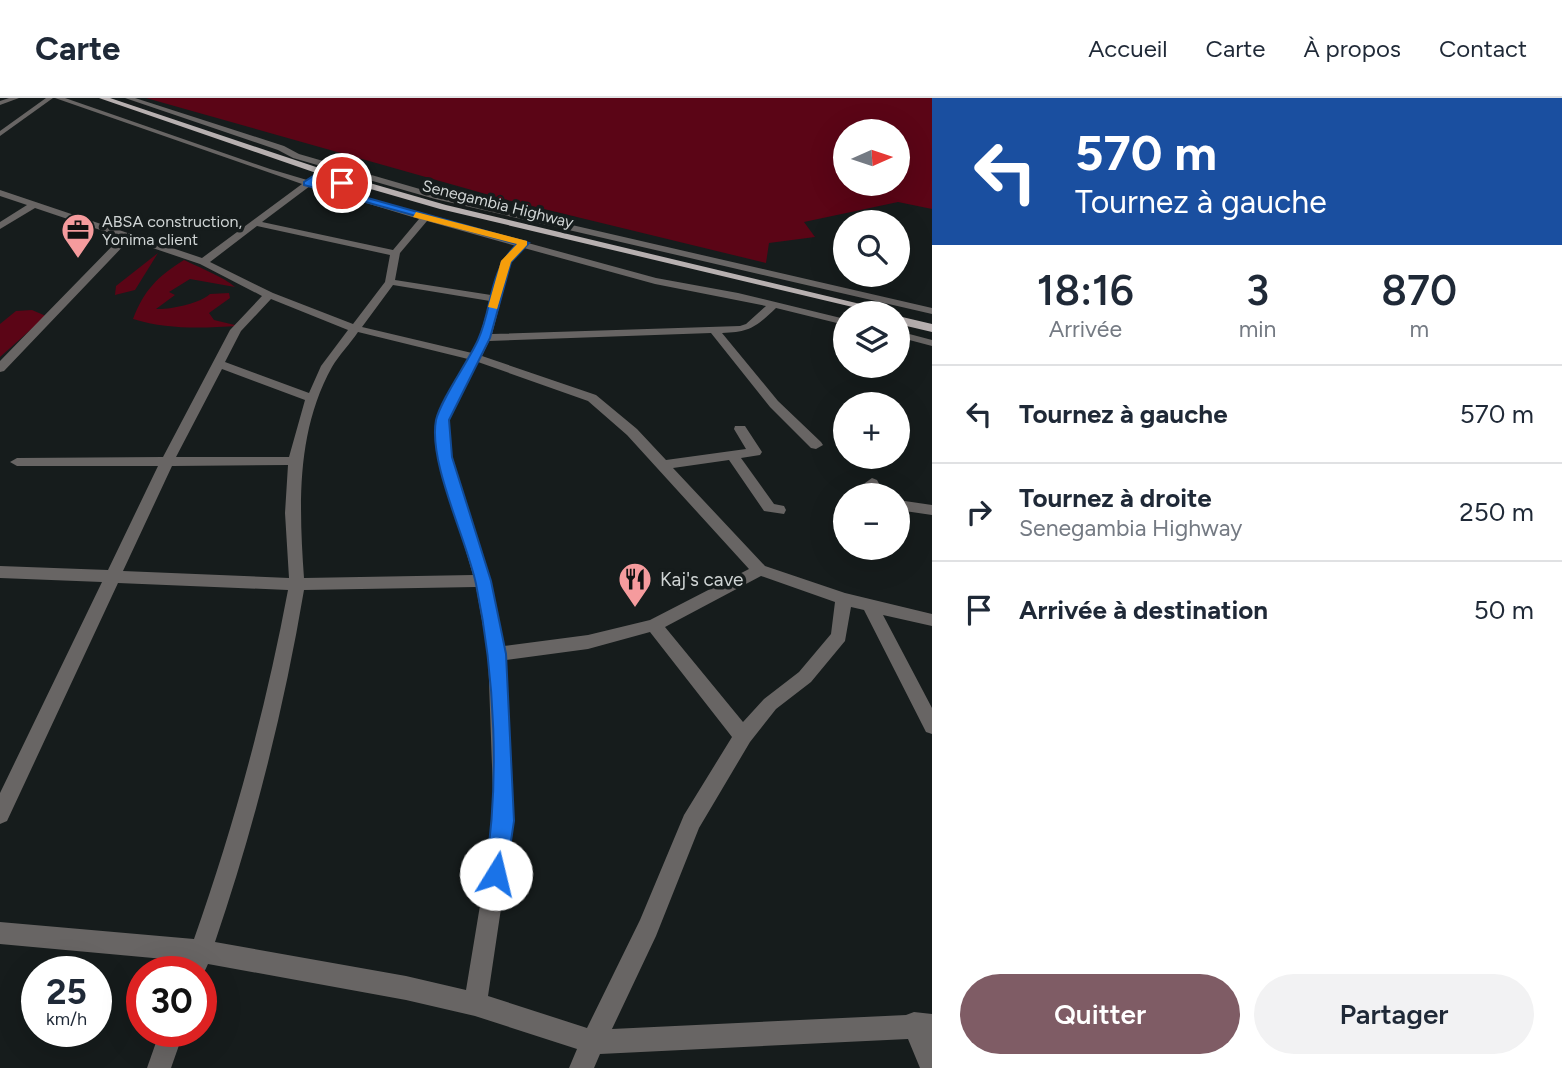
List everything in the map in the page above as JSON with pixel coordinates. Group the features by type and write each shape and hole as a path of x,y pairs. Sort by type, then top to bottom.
{"main road":[{"name":"Senegambia Highway","path":"91,98 319,176 534,236 833,305"},
{"name":"Senegambia Highway","path":"103,98 325,173 432,204 539,232 840,301"},
{"path":"910,317 932,322"},
{"path":"910,323 932,328"}],"street":[{"path":"0,103 16,98"},
{"path":"0,134 50,98"},
{"path":"58,98 307,183 425,218 655,281 833,319"},
{"path":"128,98 281,148 296,156 435,197 932,311"},
{"path":"203,262 319,176"},
{"path":"0,193 203,262 269,295 354,328 474,357 592,398 632,432 760,570 845,599 932,620"},
{"path":"0,226 33,205"},
{"path":"199,956 222,890 282,677 297,584 292,513 295,461 313,399 327,366 390,282 396,253 425,218"},
{"path":"254,223 396,253"},
{"path":"0,368 127,237"},
{"path":"475,1004 504,821 497,654 483,581 445,457 443,420 485,338 506,261 524,243"},
{"path":"390,282 495,299"},
{"path":"0,814 166,464 218,363 236,330 269,295"},
{"path":"485,338 741,329 750,326 773,305"},
{"path":"714,330 774,404 816,445"},
{"path":"910,337 932,343"},
{"path":"218,363 313,399"},
{"path":"662,465 755,452 740,429"},
{"path":"732,455 769,508 779,510"},
{"path":"17,462 166,464 295,461"},
{"path":"910,507 932,510"},
{"path":"497,654 588,642 654,625 760,570"},
{"path":"0,572 297,584 483,581"},
{"path":"581,1068 648,928 691,822 743,736 770,704 805,677 839,636 845,599"},
{"path":"870,606 932,726"},
{"path":"654,625 743,736"},
{"path":"0,933 162,956"},
{"path":"217,964 406,988 475,1004 593,1042 873,1030 923,1025 932,1068"},
{"path":"159,1068 166,1047"}],"shaded area":[{"path":"146,98 932,98 932,209 898,202 860,210 833,210 833,216 804,222 815,237 769,243 766,263 507,200"},
{"path":"158,253 135,290 115,295 116,286"},
{"path":"184,260 235,287 190,279 169,292 175,295 156,309 184,305 210,294 229,293 230,298 209,313 214,320 239,326 173,327 133,319 153,285"},
{"path":"32,310 46,316 0,357 0,324 16,311"}],"slow traffic":[{"path":"416,215 524,243 506,261 493,307"}],"place":[{"name":"ABSA construction, Yonima client","path":"78,260"},
{"name":"Kaj's cave","path":"635,609"}],"route":[{"path":"342,183 319,176 307,183 425,218 524,243 506,261 485,338 443,420 445,457 483,581 497,654 504,821 496,874"}]}
